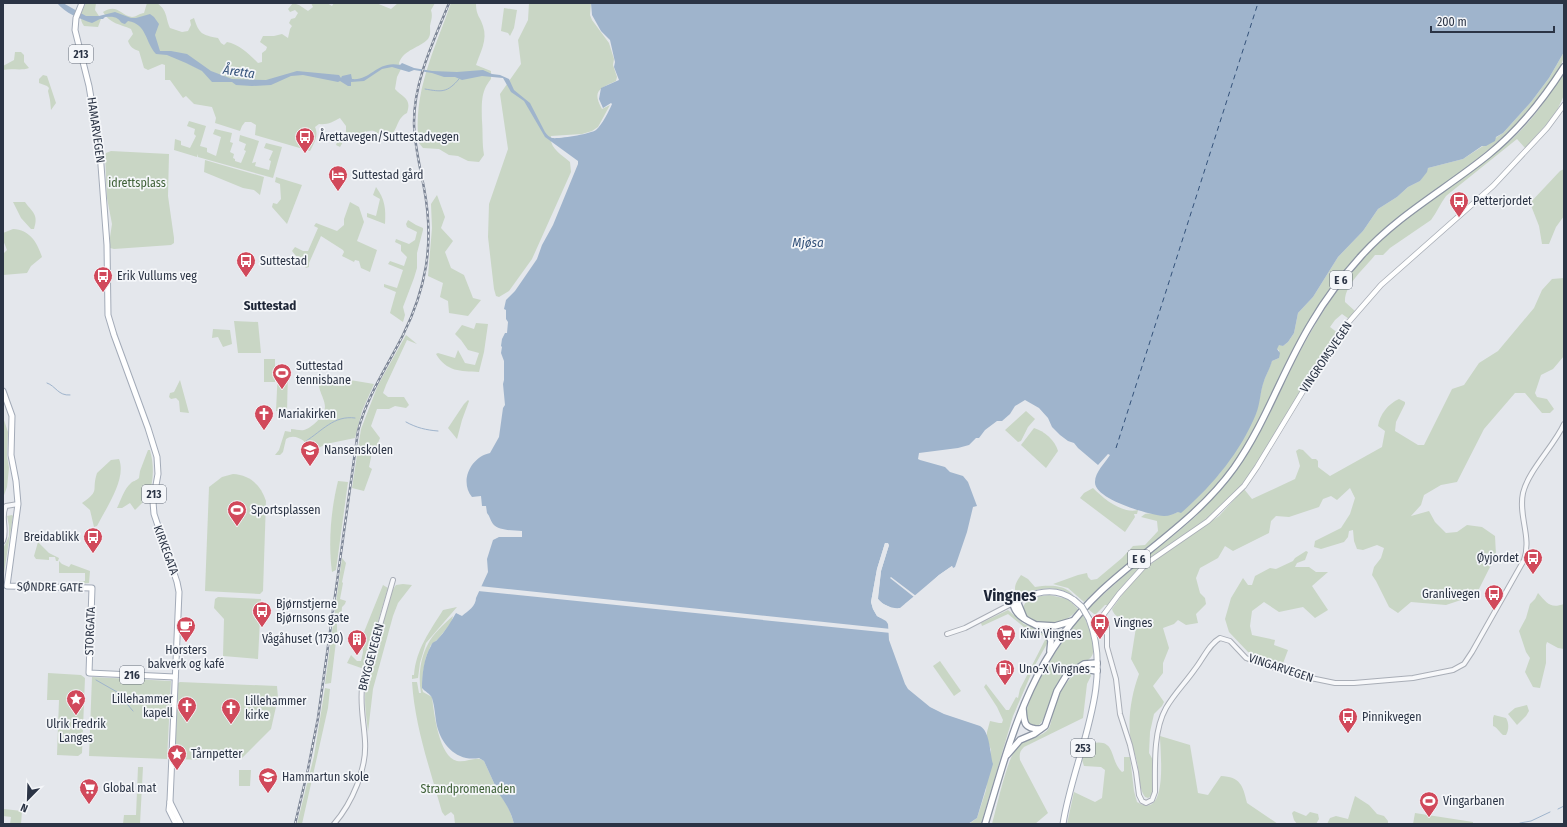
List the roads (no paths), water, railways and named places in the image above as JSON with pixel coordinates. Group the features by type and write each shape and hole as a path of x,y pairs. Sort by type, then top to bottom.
{"highway":[{"name":"E 6","path":"985,824 1022,707 1050,652 1074,620 1115,579 1200,507 1226,479 1243,455 1260,426 1311,322 1335,286 1362,255 1376,240 1408,214 1472,167 1508,137 1539,103 1564,66"},
{"path":"1015,602 1015,611 1024,618 1046,630 1050,635 1050,652"},
{"path":"1036,625 1051,627 1074,620"},
{"path":"1006,757 1020,740 1040,729 1047,722 1053,700 1066,676 1084,664 1097,663"},
{"path":"1078,668 1097,671"},
{"path":"1022,707 1024,721 1027,726 1031,729 1040,729"}],"main road":[{"name":"HAMARVEGEN","path":"82,3 78,12 75,30 89,86 100,152 107,245 108,308"},
{"name":"VINGROMSVEGEN","path":"1092,627 1102,617 1128,582 1147,563 1208,521 1244,486 1314,373 1352,318 1381,285 1493,186 1547,128 1564,105"},
{"name":"KIRKEGATA","path":"108,308 114,336 148,428 157,457 158,474 153,502 154,514 178,588 170,801"},
{"name":"216","path":"3,391 8,401 12,416 11,455 16,481 18,504"},
{"name":"SØNDRE GATE","path":"18,504 7,586 92,588"},
{"name":"STORGATA","path":"92,588 89,673 175,677"},
{"name":"253","path":"1015,602 1036,593 1049,591 1061,593 1074,600 1082,607 1092,627 1096,644 1097,671 1087,732 1066,808 1064,824"},
{"path":"1089,620 1102,617"},
{"name":"213","path":"170,801 169,810 176,824"},
{"name":"213","path":"170,801 181,824"}],"street":[{"name":"VINGARVEGEN","path":"1102,617 1107,625 1107,647 1116,679 1120,714 1136,772 1139,795 1146,803 1152,800 1155,792 1158,724 1174,696 1214,642 1220,638 1230,641 1246,658 1259,664 1301,676 1334,683 1354,683 1413,678 1453,670 1464,664 1524,560 1527,541 1522,514 1523,492 1528,481 1564,424"},
{"path":"3,541 5,530 4,510 6,506 18,504"},
{"name":"BRYGGEVEGEN","path":"334,824 347,806 357,783 362,766 365,743 361,701 362,688 393,580"},
{"path":"947,634 964,628 1015,602"}],"water":[{"name":"Mjøsa","path":"57,3 63,3 86,16 99,16 115,12 131,18 136,18 150,14 159,24 155,35 160,51 171,51 187,54 211,71 232,79 266,80 297,71 339,75 341,78 342,76 351,74 352,79 359,79 385,65 400,65 402,63 414,68 432,71 457,72 483,70 509,79 514,90 530,103 545,132 552,138 575,136 596,130 603,121 612,104 611,103 603,108 599,99 601,88 619,80 614,67 615,62 610,40 601,31 592,15 591,3 1564,3 1564,52 1549,78 1531,102 1503,133 1496,137 1495,141 1486,146 1482,146 1463,159 1428,168 1427,172 1420,181 1408,187 1397,197 1378,209 1363,231 1338,257 1313,297 1298,313 1294,333 1288,342 1283,346 1279,345 1277,349 1280,353 1279,358 1272,361 1264,381 1256,414 1242,442 1224,468 1204,492 1181,513 1178,512 1164,516 1147,513 1112,500 1103,494 1097,488 1095,478 1098,471 1110,455 1108,454 1098,465 1074,443 1068,441 1060,435 1052,427 1048,418 1039,408 1025,400 1015,406 1010,414 1002,421 997,421 969,445 958,448 919,453 918,459 945,467 950,472 963,476 968,482 977,506 973,507 967,532 955,567 953,568 952,566 939,575 900,608 888,606 878,599 881,571 889,545 885,543 877,569 871,602 877,616 886,621 888,624 889,640 908,689 930,707 944,714 980,726 986,733 993,764 977,818 968,824 514,824 510,812 499,794 484,761 479,758 464,758 458,755 447,746 443,740 437,726 432,698 422,688 422,678 425,661 432,644 443,633 456,613 462,616 475,603 488,572 487,559 493,540 499,537 522,537 522,531 502,529 493,524 487,513 486,506 482,506 481,496 472,497 468,491 467,477 469,470 477,459 490,453 499,437 503,408 505,405 503,384 504,361 501,353 501,346 502,339 505,333 507,333 508,322 506,319 506,310 504,309 506,300 515,291 537,259 542,245 553,225 578,161 545,137 524,101 511,92 503,78 482,76 462,80 455,77 444,77 414,70 409,72 392,67 382,69 364,81 351,82 351,86 348,86 340,81 338,82 303,75 291,76 271,85 252,86 236,85 232,82 212,82 202,71 186,63 167,55 156,54 145,34 139,26 134,23 128,21 125,24 121,23 116,18 105,17 92,23 68,13"}],"waterway":[{"name":"Åretta","path":"425,89 436,91 444,90 451,87 459,79"},
{"path":"47,383 63,394 70,395"},
{"path":"306,441 334,421 355,418"},
{"path":"406,422 414,426 438,431"},
{"path":"96,680 117,692 133,711"},
{"path":"1558,809 1564,806"},
{"path":"1520,823 1531,821 1550,812"},
{"path":"1508,824 1513,824"}],"railway":[{"path":"295,824 318,718 358,431 372,394 411,318 420,293 426,266 428,217 415,138 415,106 421,76 431,46 449,3"}],"place":[{"name":"Årettavegen/Suttestadvegen","path":"305,154"},
{"name":"Suttestad gård","path":"338,192"},
{"name":"Petterjordet","path":"1459,218"},
{"name":"Suttestad","path":"246,278"},
{"name":"Erik Vullums veg","path":"103,293"},
{"name":"Suttestad tennisbane","path":"282,390"},
{"name":"Mariakirken","path":"264,431"},
{"name":"Nansenskolen","path":"310,467"},
{"name":"Sportsplassen","path":"237,527"},
{"name":"Breidablikk","path":"93,554"},
{"name":"Øyjordet","path":"1533,575"},
{"name":"Granlivegen","path":"1494,611"},
{"name":"Bjørnstjerne Bjørnsons gate","path":"262,628"},
{"name":"Vingnes","path":"1100,640"},
{"name":"Horsters bakverk og kafé","path":"186,643"},
{"name":"Kiwi Vingnes","path":"1006,651"},
{"name":"Vågåhuset (1730)","path":"357,656"},
{"name":"Uno-X Vingnes","path":"1005,686"},
{"name":"Ulrik Fredrik Langes","path":"76,716"},
{"name":"Lillehammer kapell","path":"187,723"},
{"name":"Lillehammer kirke","path":"231,725"},
{"name":"Pinnikvegen","path":"1348,734"},
{"name":"Tårnpetter","path":"177,771"},
{"name":"Hammartun skole","path":"268,794"},
{"name":"Global mat","path":"89,805"},
{"name":"Vingarbanen","path":"1429,818"}],"district":[{"name":"Suttestad","path":"270,305"},
{"name":"Vingnes","path":"1010,595"}],"park label":[{"name":"idrettsplass","path":"137,183"},
{"name":"Strandpromenaden","path":"468,789"}]}
